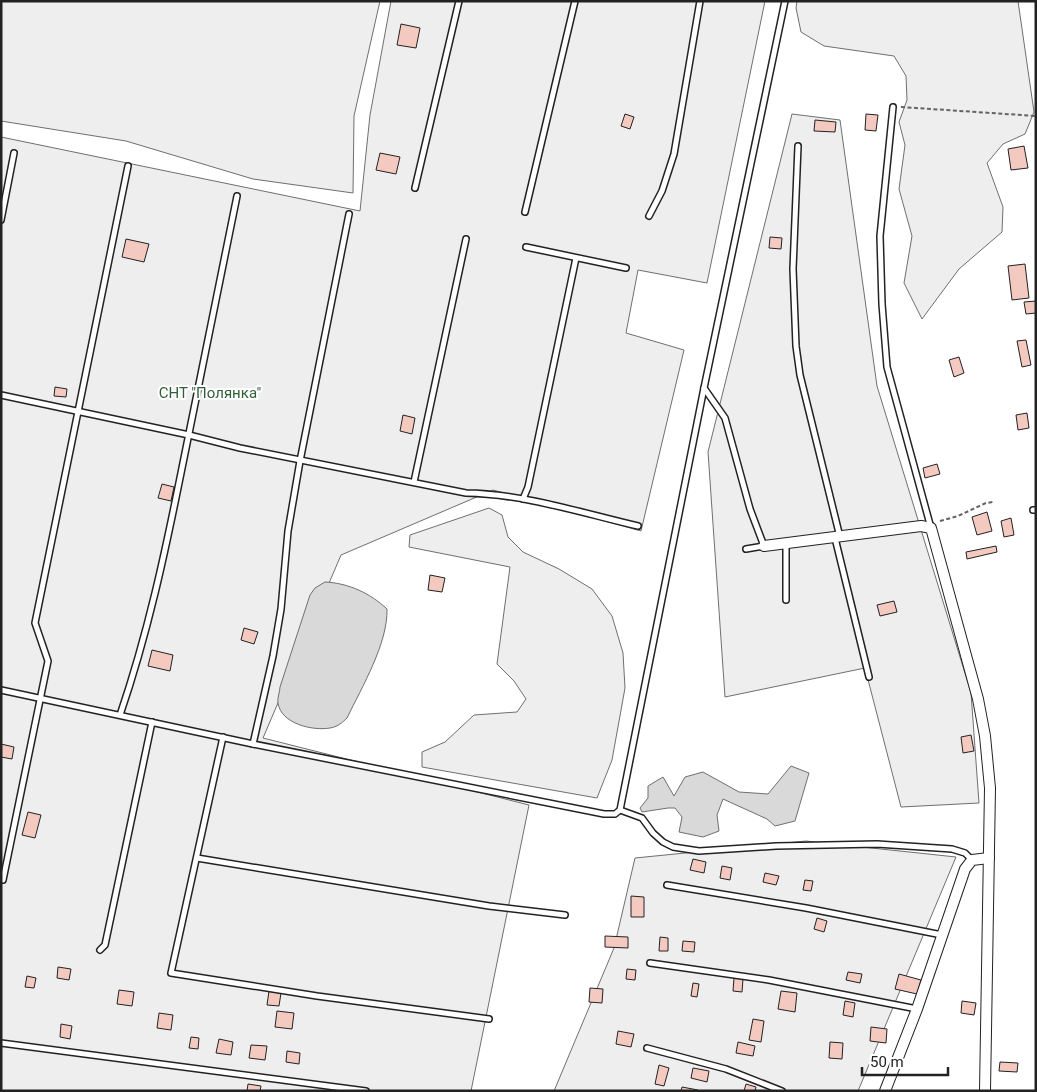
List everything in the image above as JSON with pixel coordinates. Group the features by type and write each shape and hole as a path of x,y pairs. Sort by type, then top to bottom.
{"street":[{"path":"764,546 921,526 931,527 978,699 985,736 990,788 985,1091"},
{"path":"884,1091 918,1009 965,869 972,860 989,858"}],"lane":[{"path":"415,188 459,1"},
{"path":"525,212 576,1"},
{"path":"649,216 662,191 674,154 700,1"},
{"path":"1,690 253,744 604,814 615,814 620,810 704,388 785,1"},
{"path":"893,107 880,236 882,304 888,367 931,527"},
{"path":"798,146 793,269 796,346 800,376 869,677"},
{"path":"1,220 14,153"},
{"path":"3,880 48,661 35,623 128,166"},
{"path":"120,715 138,663 159,578 237,196"},
{"path":"253,744 273,656 281,609 288,531 300,461 349,214"},
{"path":"414,482 466,239"},
{"path":"526,247 626,268"},
{"path":"523,499 528,487 576,258"},
{"path":"704,388 725,418 750,509 764,546 746,549"},
{"path":"1,395 300,461 466,493 492,494 523,499 638,526"},
{"path":"786,544 786,600"},
{"path":"100,950 105,945 152,722"},
{"path":"223,737 171,973 317,996 489,1019"},
{"path":"620,810 642,818 653,833 663,842 674,848 699,851 776,846 877,844 952,849 965,853 972,860"},
{"path":"197,858 489,906 565,915"},
{"path":"668,885 806,908 943,935"},
{"path":"650,963 769,980 918,1009"},
{"path":"1,1043 366,1091"},
{"path":"647,1048 726,1069 782,1091"}],"path":[{"path":"893,107 1036,116"},
{"path":"931,527 986,503 993,502"}],"green space":[{"path":"1,1 380,1 354,116 353,193 253,179 126,141 1,121"},
{"name":"СНТ \"Полянка\"","path":"391,1 765,1 707,283 638,270 626,333 684,350 641,531 493,490 341,555 263,738 529,805 471,1091 1,1091 1,137 360,211 370,115"},
{"path":"797,1 1018,1 1034,112 1025,134 1003,144 987,163 1003,207 1002,232 959,269 922,319 904,283 912,236 899,189 905,145 899,122 907,100 906,76 894,56 824,46 801,32 796,8"},
{"path":"792,114 840,120 877,386 971,693 979,803 901,807 865,668 725,697 708,452"},
{"path":"489,508 502,515 508,537 523,552 559,569 592,589 612,616 623,653 625,688 612,760 597,798 422,767 422,752 445,742 474,715 517,712 526,699 514,681 497,664 510,567 409,547 410,535"},
{"path":"806,841 956,857 858,1091 554,1091 614,948 635,858"}],"shaded area":[{"path":"325,582 342,584 358,590 373,598 387,609 386,622 379,650 347,718 335,727 323,729 307,727 291,721 280,710 278,701 280,687 310,595 315,588"},
{"path":"791,766 809,773 795,821 775,826 767,819 723,799 717,815 719,831 703,837 679,832 682,817 675,808 642,812 640,808 648,798 648,786 663,777 674,796 685,777 703,772 739,792 768,794"}],"building":[{"path":"401,24 420,28 416,48 397,45"},
{"path":"625,114 634,117 630,129 621,126"},
{"path":"866,114 878,115 876,131 865,130"},
{"path":"815,120 836,122 835,132 814,131"},
{"path":"1024,146 1028,168 1011,170 1008,149"},
{"path":"380,153 400,157 396,174 376,170"},
{"path":"770,237 782,238 781,249 769,248"},
{"path":"126,239 149,244 144,262 122,257"},
{"path":"1025,264 1029,298 1012,300 1008,266"},
{"path":"1036,301 1036,313 1026,314 1024,302"},
{"path":"1026,340 1031,365 1022,367 1017,341"},
{"path":"959,357 964,373 954,377 949,360"},
{"path":"55,387 67,389 66,397 54,396"},
{"path":"1027,413 1029,428 1018,430 1016,415"},
{"path":"403,415 415,418 412,434 400,431"},
{"path":"937,464 940,474 925,478 923,468"},
{"path":"162,484 174,487 171,501 158,498"},
{"path":"987,512 992,531 977,535 972,517"},
{"path":"1011,518 1014,535 1004,537 1001,521"},
{"path":"996,546 997,552 967,559 966,552"},
{"path":"430,575 445,578 442,592 428,590"},
{"path":"894,601 897,612 880,616 877,605"},
{"path":"244,628 258,632 254,644 241,640"},
{"path":"152,650 173,655 170,671 148,666"},
{"path":"971,735 974,751 963,753 961,737"},
{"path":"1,744 14,747 12,759 1,757"},
{"path":"28,812 41,815 35,838 22,835"},
{"path":"693,859 706,862 704,873 690,870"},
{"path":"722,866 732,868 730,880 720,878"},
{"path":"765,873 779,876 776,885 763,882"},
{"path":"805,880 813,881 811,891 803,890"},
{"path":"631,896 644,897 644,917 631,917"},
{"path":"817,918 827,921 824,932 814,929"},
{"path":"605,936 628,937 628,948 605,947"},
{"path":"660,937 668,938 668,951 659,951"},
{"path":"683,941 695,942 694,952 682,951"},
{"path":"58,967 71,969 69,980 57,978"},
{"path":"627,969 636,970 635,980 626,979"},
{"path":"848,972 862,974 860,983 846,980"},
{"path":"899,974 921,980 917,994 895,989"},
{"path":"27,976 36,978 34,988 25,987"},
{"path":"734,978 743,979 742,992 733,991"},
{"path":"693,983 699,984 697,997 691,996"},
{"path":"590,988 603,989 602,1003 589,1002"},
{"path":"119,990 134,992 132,1006 117,1004"},
{"path":"269,991 281,993 279,1006 267,1005"},
{"path":"781,991 797,993 795,1012 778,1009"},
{"path":"845,1001 855,1003 853,1017 843,1015"},
{"path":"962,1001 976,1003 974,1015 961,1013"},
{"path":"277,1011 294,1013 292,1029 275,1027"},
{"path":"159,1013 173,1015 171,1030 157,1028"},
{"path":"753,1019 764,1021 761,1042 749,1040"},
{"path":"61,1024 72,1026 70,1039 60,1037"},
{"path":"871,1027 887,1029 886,1043 870,1041"},
{"path":"618,1031 634,1034 631,1047 616,1044"},
{"path":"191,1037 199,1038 198,1049 189,1048"},
{"path":"219,1039 233,1042 231,1055 216,1053"},
{"path":"738,1042 755,1046 753,1056 736,1053"},
{"path":"830,1042 843,1043 842,1059 829,1058"},
{"path":"251,1045 267,1046 265,1060 249,1058"},
{"path":"287,1051 300,1053 299,1064 286,1062"},
{"path":"1000,1062 1018,1063 1017,1072 999,1071"},
{"path":"659,1065 669,1068 664,1086 655,1084"},
{"path":"693,1068 709,1071 707,1082 691,1078"},
{"path":"248,1084 261,1086 260,1091 247,1091"},
{"path":"746,1084 756,1087 755,1091 744,1091"},
{"path":"682,1087 698,1090 698,1091 681,1091"}]}
